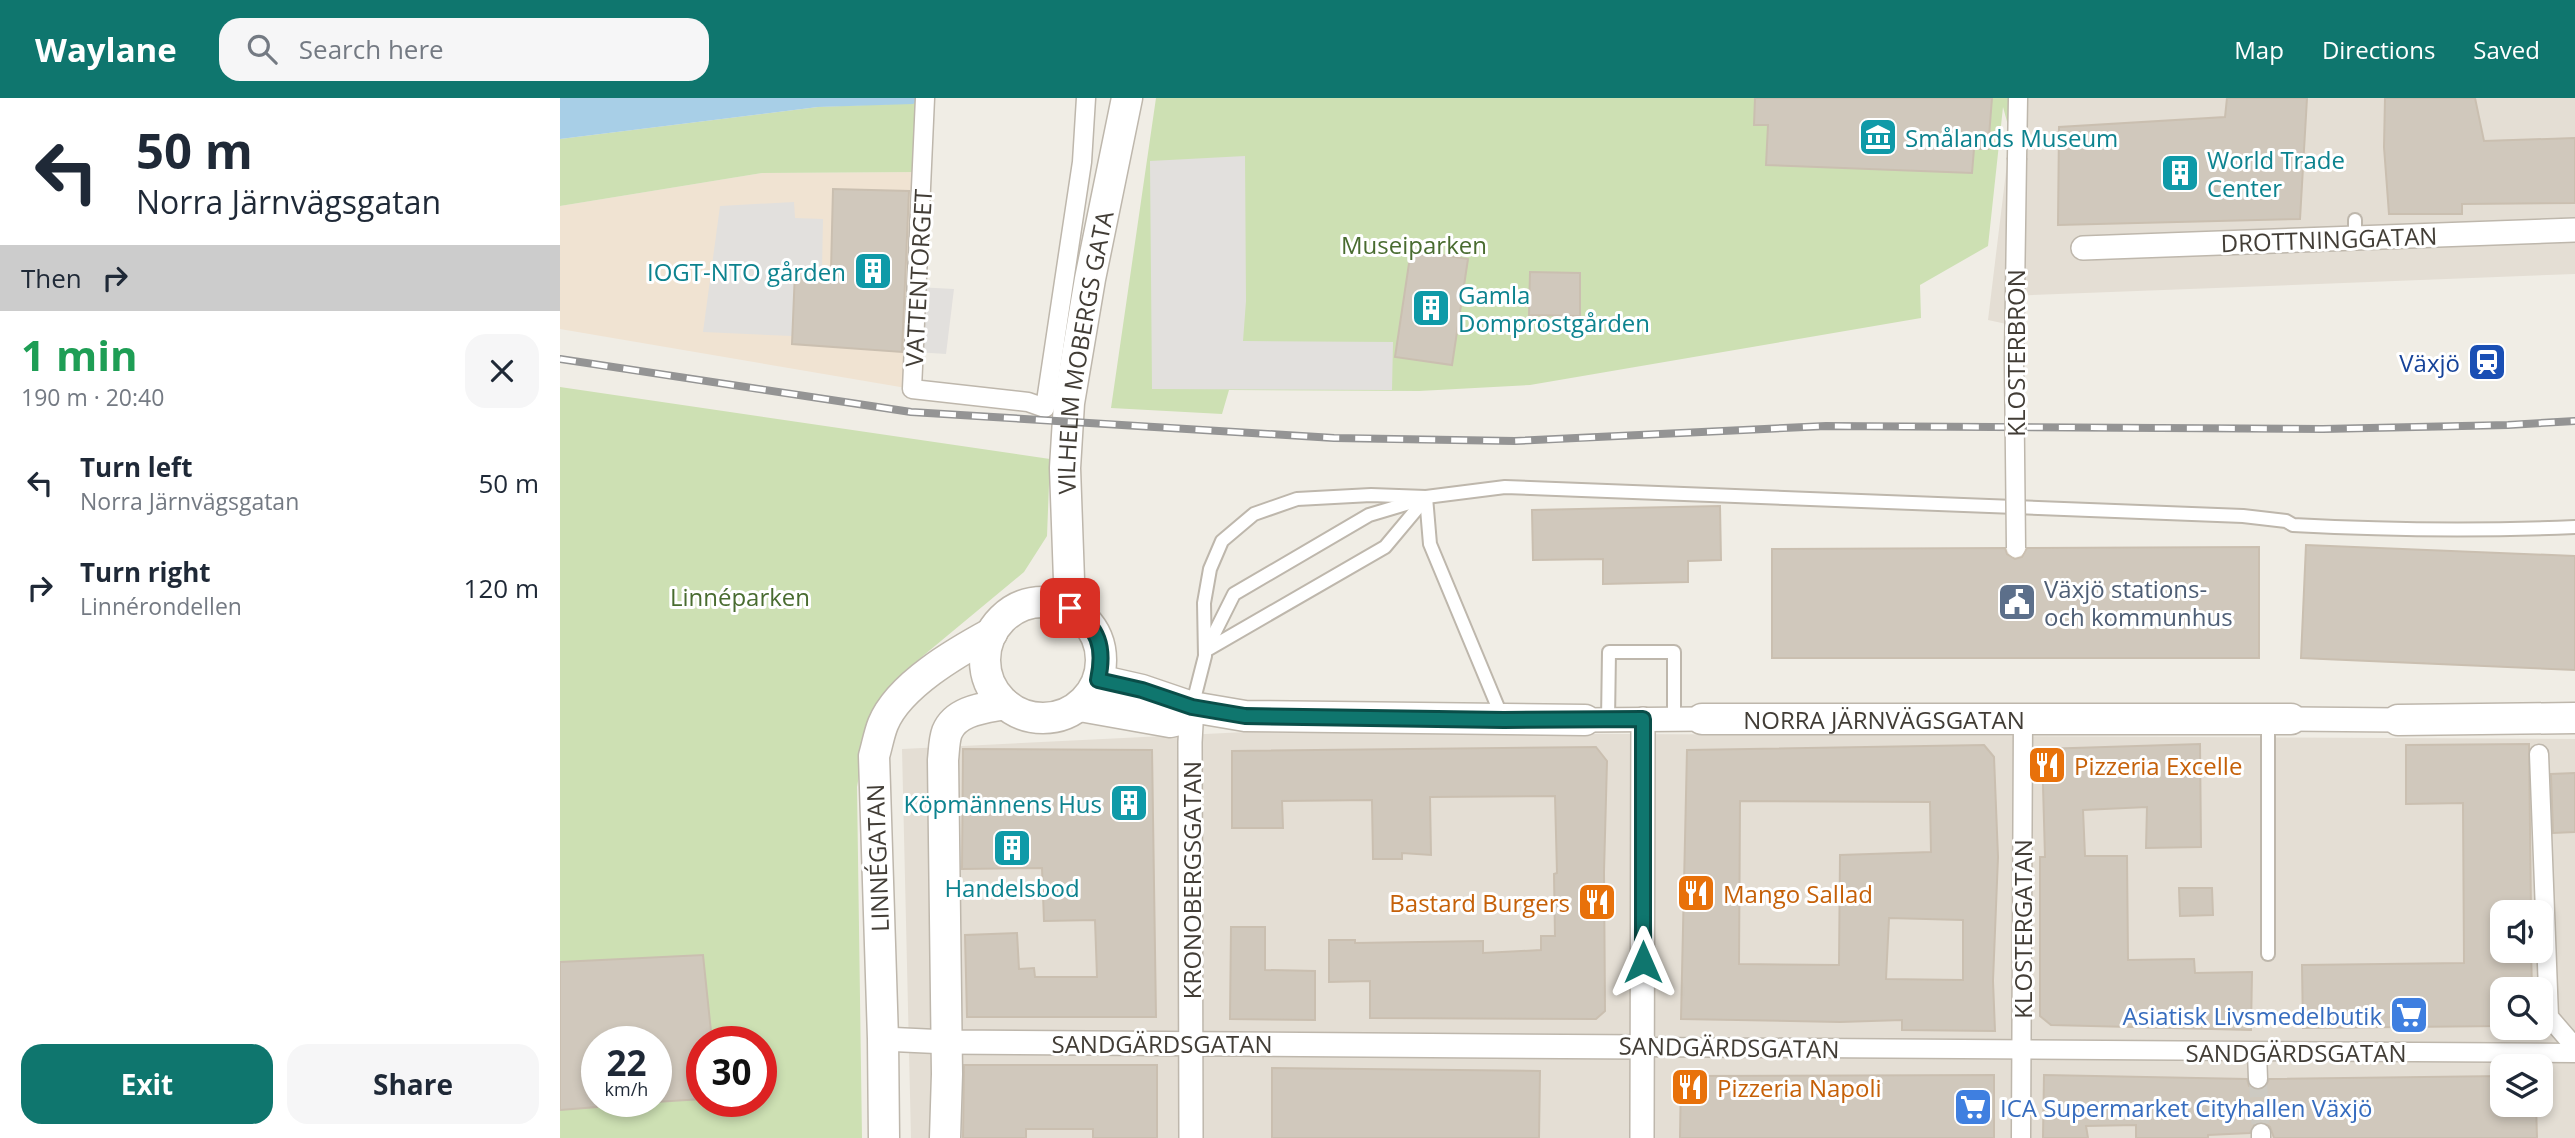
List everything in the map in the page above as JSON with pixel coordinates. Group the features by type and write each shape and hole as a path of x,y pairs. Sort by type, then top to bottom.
{"street":[{"name":"VATTENTORGET","path":"925,98 912,389 1028,402 1045,408 1082,162 1086,98"},
{"name":"VILHELM MOBERGS GATA","path":"1070,608 1065,468 1069,403 1090,279 1127,98"},
{"name":"KLOSTERBRON","path":"2016,548 2014,360 2018,98"},
{"name":"DROTTNINGGATAN","path":"2083,248 2355,229 2575,230"},
{"path":"1049,602 1070,608 1088,623 1097,637 1102,660 1098,680 1087,699 1064,715 1038,718 1019,713 1005,705 994,692 987,674 985,656 992,633 1004,618 1023,606 1049,602"},
{"name":"LINNÉGATAN","path":"884,1138 874,756 884,722 898,702 950,656 992,633"},
{"name":"NORRA JÄRNVÄGSGATAN","path":"1098,680 1142,690 1192,707 1245,716 1504,720 2575,718"},
{"path":"945,1138 947,1042 943,760 947,732 959,718 974,710 1005,705"},
{"path":"1080,706 1170,722 1179,720 1192,707"},
{"name":"KRONOBERGSGATAN","path":"1191,1138 1192,707"},
{"path":"1642,1138 1643,719"},
{"name":"KLOSTERGATAN","path":"2021,1138 2023,719"},
{"path":"2539,754 2549,1017 2575,1047"},
{"name":"SANDGÄRDSGATAN","path":"883,1039 947,1042 2575,1053"},
{"path":"2257,1052 2258,1079"}],"lane":[{"path":"1205,651 1204,603 1210,569 1222,541 1254,514 1297,499 1371,495 1426,497 1505,487 2243,516 2286,521 2292,525 2393,530 2494,531 2575,527"},
{"path":"1192,707 1205,651 1234,594 1369,515 1426,497"},
{"path":"1205,651 1385,547 1426,497"},
{"path":"1426,497 1430,544 1504,720"},
{"path":"1597,720 1609,652 1674,652 1688,719"},
{"path":"2268,954 2279,720"}],"shaded area":[{"path":"2015,98 2575,98 2575,274 2009,296 2011,325 1988,320"},
{"path":"1245,156 1246,301 1243,341 1393,342 1392,390 1152,389 1150,161"},
{"path":"922,172 912,389 560,329 560,206 762,173"},
{"path":"794,202 795,218 823,219 822,271 795,271 792,336 703,332 720,206"},
{"path":"917,287 954,289 946,354 914,352"},
{"path":"1246,732 2575,739 2575,1138 911,1138 902,749"}],"green space":[{"name":"Museiparken","path":"1156,98 2013,98 2017,158 2003,107 1988,246 1920,285 1921,318 1530,385 1419,391 1229,390 1222,414 1111,408"},
{"path":"925,103 922,172 762,173 560,206 560,139 818,107"},
{"name":"Linnéparken","path":"560,387 1050,459 1047,536 1024,572 906,670 867,729 857,787 862,1138 560,1138"}],"water":[{"path":"560,98 922,98 913,104 818,107 560,139"}],"building":[{"name":"Smålands Museum","path":"1755,98 1992,98 1988,149 1974,149 1972,173 1766,165 1768,125 1754,125"},
{"name":"World Trade Center","path":"2227,98 2307,98 2300,219 2058,225 2059,127 2225,117"},
{"path":"2385,98 2475,98 2484,141 2575,138 2575,203 2462,204 2462,214 2389,214 2384,147"},
{"name":"IOGT-NTO gården","path":"833,189 909,191 902,352 792,344 795,271 831,271"},
{"name":"Gamla Domprostgården","path":"1411,250 1468,259 1452,365 1395,357"},
{"path":"1530,272 1580,273 1580,316 1529,315"},
{"path":"1720,506 1721,560 1688,561 1688,582 1603,584 1603,559 1533,560 1532,510"},
{"path":"2306,545 2575,556 2575,670 2301,658"},
{"path":"2259,547 2259,658 1772,658 1772,549 2005,548 2007,554 2015,559 2022,557 2027,548"},
{"path":"2200,744 2201,847 2146,848 2147,807 2083,810 2085,856 2127,856 2128,960 2194,959 2195,973 2252,972 2251,1030 2051,1025 2040,1016 2040,857 2045,857 2042,749"},
{"path":"2529,744 2531,900 2490,900 2490,963 2531,963 2532,977 2490,977 2490,1026 2303,1028 2302,965 2464,963 2463,803 2406,804 2406,745"},
{"path":"1984,745 1994,757 1998,857 1993,981 1995,1031 1902,1030 1902,1020 1840,1022 1681,1019 1687,750","holes":["1740,801 1930,802 1931,852 1840,855 1839,965 1739,964","1889,918 1963,920 1963,980 1886,979"]},
{"path":"1596,747 1607,761 1604,872 1605,1011 1596,1019 1370,1018 1370,981 1329,982 1329,940 1355,940 1355,943 1483,941 1483,953 1541,950 1541,936 1555,936 1555,796 1430,797 1431,855 1402,853 1402,859 1373,859 1372,800 1282,801 1283,828 1232,828 1232,751"},
{"path":"963,749 1152,750 1156,1017 967,1017 965,935 1017,933 1019,969 1034,968 1035,977 1097,977 1095,920 1044,921 1042,868 962,869"},
{"path":"2575,773 2575,832 2553,833 2551,774"},
{"path":"2179,888 2212,888 2213,915 2180,916"},
{"path":"1231,927 1265,927 1265,970 1315,971 1315,1020 1230,1019"},
{"path":"703,955 710,1026 686,1026 686,1100 672,1101 672,1026 581,1026 581,1108 560,1110 560,962"},
{"path":"964,1065 1157,1065 1157,1138 1093,1138 1093,1129 1026,1129 1026,1138 963,1138"},
{"path":"1272,1068 1540,1071 1539,1138 1272,1138"},
{"path":"1994,1075 1994,1138 1680,1138 1681,1076"},
{"path":"2044,1075 2247,1079 2249,1086 2258,1090 2265,1088 2269,1079 2490,1076 2490,1117 2536,1117 2537,1138 2274,1138 2270,1127 2262,1122 2255,1124 2250,1133 2208,1135 2208,1138 2136,1138 2136,1125 2086,1126 2088,1138 2043,1138"}],"tunnel":[{"path":"2258,1079 2261,1133"}],"railway":[{"path":"560,359 911,412 1334,438 1515,441 1826,426 2323,429 2575,421"}],"place":[{"name":"Smålands Museum","path":"1878,137"},
{"name":"World Trade Center","path":"2180,173"},
{"name":"IOGT-NTO gården","path":"873,271"},
{"name":"Gamla Domprostgården","path":"1431,308"},
{"name":"Växjö","path":"2487,362"},
{"name":"Växjö stations- och kommunhus","path":"2017,602"},
{"name":"Pizzeria Excelle","path":"2047,765"},
{"name":"Köpmännens Hus","path":"1129,803"},
{"name":"Handelsbod","path":"1012,848"},
{"name":"Mango Sallad","path":"1696,893"},
{"name":"Bastard Burgers","path":"1597,902"},
{"name":"Asiatisk Livsmedelbutik","path":"2409,1015"},
{"name":"Pizzeria Napoli","path":"1690,1087"},
{"name":"ICA Supermarket Cityhallen Växjö","path":"1973,1107"}],"route":[{"path":"1070,608 1088,623 1097,637 1102,660 1098,680 1142,690 1192,707 1245,716 1643,719 1643,962"}]}
